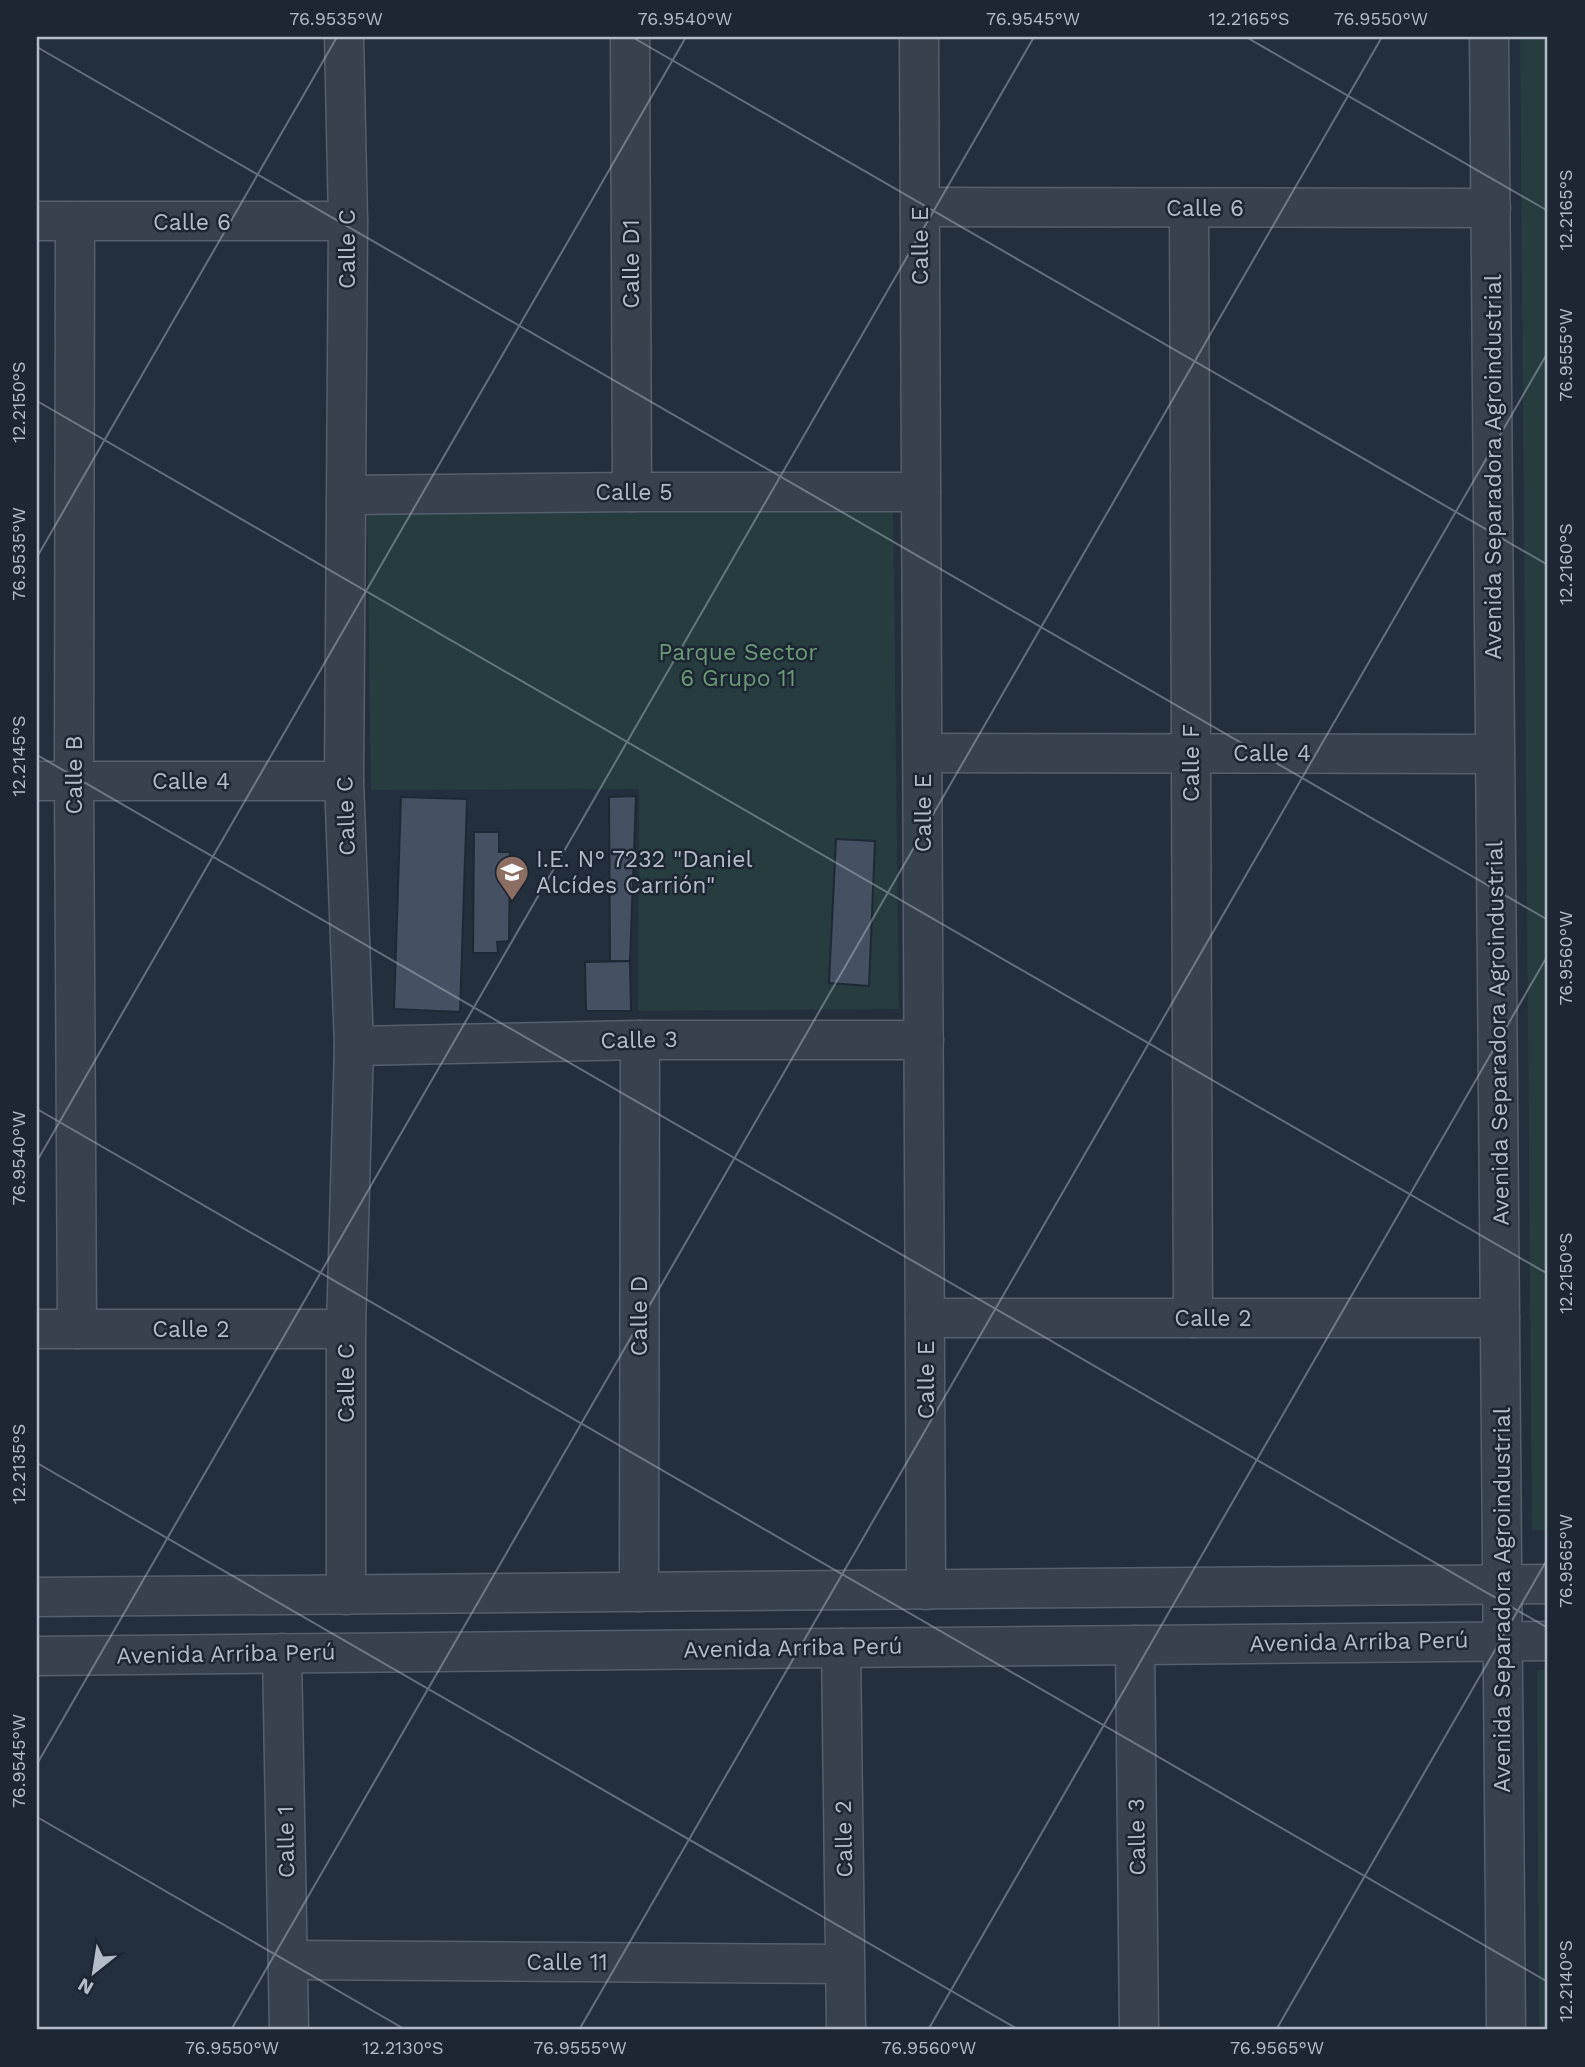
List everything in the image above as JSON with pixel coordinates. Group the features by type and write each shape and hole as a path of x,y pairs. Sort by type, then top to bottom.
{"street":[{"name":"Calle C","path":"344,37 348,221 344,781 354,1046 346,1329 346,1595"},
{"name":"Calle D1","path":"630,37 632,492"},
{"name":"Calle E","path":"919,37 926,1590"},
{"name":"Avenida Separadora Agroindustrial","path":"1489,37 1506,2030"},
{"name":"Calle 6","path":"920,207 1491,208"},
{"name":"Calle F","path":"1189,208 1193,1318"},
{"name":"Calle 6","path":"37,221 348,221"},
{"name":"Calle B","path":"75,222 77,1329"},
{"name":"Calle 5","path":"347,495 921,492"},
{"name":"Calle 4","path":"923,753 1495,754"},
{"name":"Calle 4","path":"37,781 344,781"},
{"name":"Calle 3","path":"354,1046 640,1040 924,1040"},
{"name":"Calle D","path":"639,1592 640,1040"},
{"name":"Calle 2","path":"925,1318 1500,1318"},
{"name":"Calle 2","path":"37,1329 346,1329"},
{"path":"37,1597 1548,1584"},
{"name":"Avenida Arriba Perú","path":"37,1656 1548,1641"},
{"name":"Calle 3","path":"1135,1644 1139,2030"},
{"name":"Calle 2","path":"841,1648 846,2030"},
{"name":"Calle 1","path":"282,1653 289,2030"},
{"name":"Calle 11","path":"288,1960 845,1964"}],"green space":[{"path":"1520,37 1548,37 1548,1530 1532,1530"},
{"name":"Parque Sector 6 Grupo 11","path":"367,505 893,509 899,1009 638,1011 639,789 371,790"},
{"path":"1537,1670 1548,1670 1548,2030 1539,2030"}],"building":[{"path":"636,796 630,961 610,961 609,797"},
{"path":"401,797 467,799 460,1012 394,1009"},
{"path":"474,832 499,832 499,852 510,852 509,941 497,942 498,953 473,953"},
{"path":"836,839 875,841 869,986 829,983"},
{"path":"630,961 631,1011 586,1011 585,962"}],"place":[{"name":"I.E. N° 7232 \"Daniel Alcídes Carrión\"","path":"512,902"}]}
